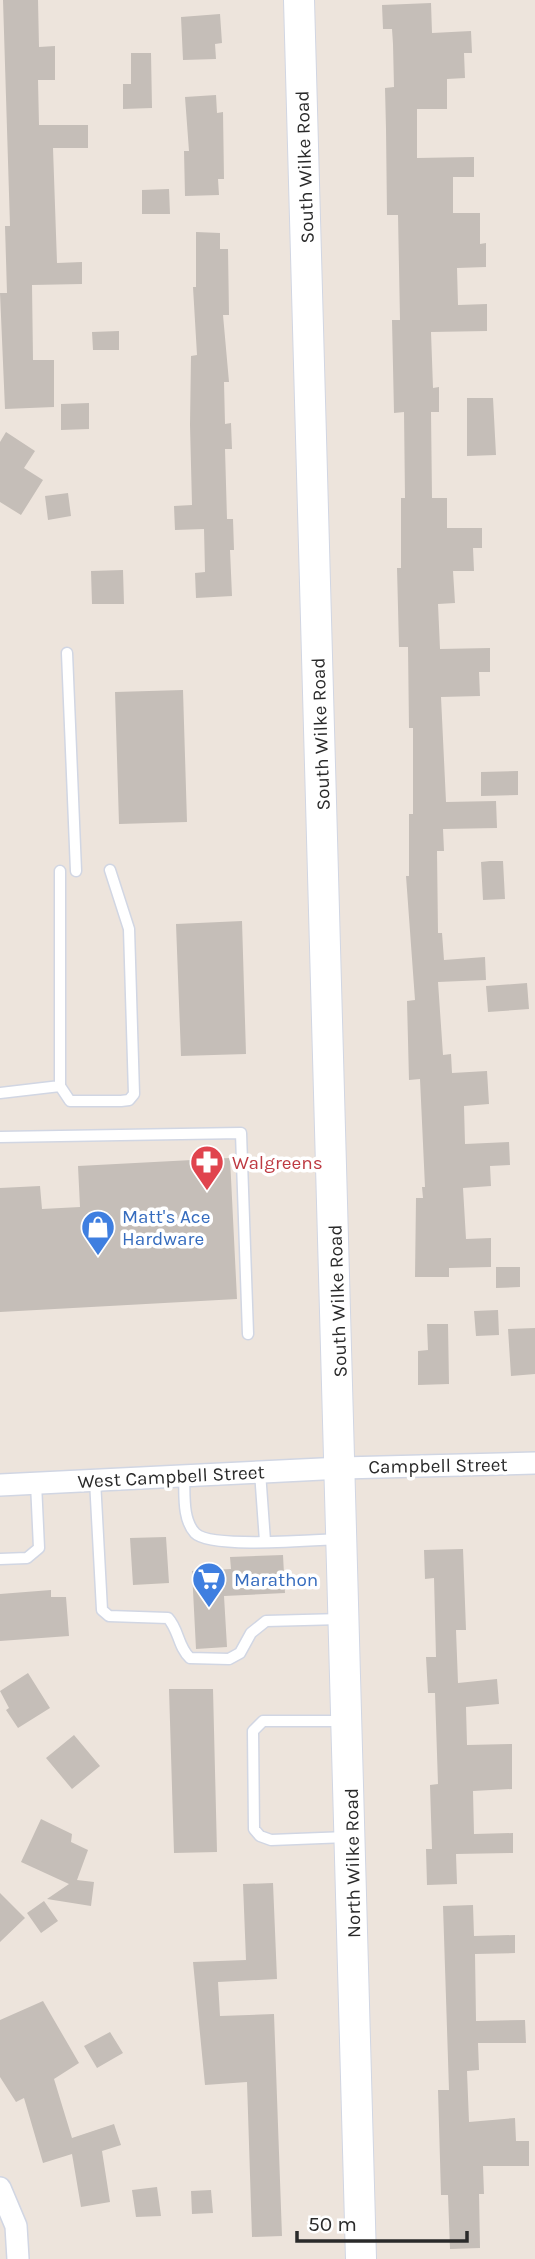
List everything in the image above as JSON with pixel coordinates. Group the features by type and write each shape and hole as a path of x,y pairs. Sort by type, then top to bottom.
{"main road":[{"name":"South Wilke Road","path":"299,0 342,1468"},
{"name":"North Wilke Road","path":"342,1468 361,2259"}],"street":[{"name":"Campbell Street","path":"342,1468 535,1463"},
{"name":"West Campbell Street","path":"0,1485 342,1468"},
{"path":"0,2188 16,2226 18,2259"}],"lane":[{"path":"67,653 76,871"},
{"path":"60,871 60,1086 70,1101 121,1101 129,1100 134,1094 129,929 110,870"},
{"path":"0,1093 60,1086"},
{"path":"0,1137 241,1133 248,1334"},
{"path":"260,1472 265,1541"},
{"path":"184,1476 187,1519 197,1535 218,1543 344,1539"},
{"path":"95,1480 102,1610 109,1616 168,1618 176,1627 183,1652 190,1658 229,1659 240,1653 251,1633 266,1621 346,1619"},
{"path":"0,1559 27,1558 39,1548 36,1483"},
{"path":"348,1721 263,1721 253,1731 254,1829 260,1836 271,1840 351,1837"}],"building":[{"path":"3,0 38,0 39,47 55,46 55,80 38,80 39,125 88,125 88,148 53,148 57,263 82,262 82,284 32,285 33,360 54,360 54,407 5,409 0,293 7,293 5,226 10,226"},
{"path":"431,3 432,33 471,31 472,53 464,53 465,78 447,79 447,109 417,109 417,158 474,157 474,177 453,177 453,213 480,213 480,244 486,243 486,267 457,268 458,305 487,304 487,331 431,332 433,388 439,387 439,412 431,412 432,498 447,498 447,528 482,528 482,548 473,548 474,571 453,571 455,603 438,604 440,649 490,648 490,672 479,672 480,696 441,697 446,802 496,801 497,828 443,829 444,851 437,851 438,933 442,933 444,960 485,957 486,980 438,982 443,1055 451,1054 452,1073 487,1071 489,1104 464,1106 465,1144 509,1142 510,1165 490,1166 491,1186 463,1188 466,1239 491,1238 491,1267 449,1268 449,1277 415,1277 416,1198 423,1198 422,1187 425,1187 420,1079 409,1080 407,1001 415,1000 406,876 409,876 409,814 413,814 413,728 409,728 408,647 399,647 397,568 401,568 401,498 405,498 404,412 394,413 392,320 400,320 398,215 387,215 385,88 394,87 393,44 392,29 383,29 382,5"},
{"path":"220,14 222,43 215,44 216,59 183,60 181,17"},
{"path":"131,53 151,53 152,108 123,109 123,84 131,84"},
{"path":"216,95 217,113 223,112 224,179 218,179 219,195 185,196 184,151 189,151 185,97"},
{"path":"169,189 170,214 142,214 142,190"},
{"path":"196,232 220,233 220,249 228,249 229,315 223,315 229,382 224,382 225,424 231,423 232,449 225,449 227,519 233,519 234,550 230,550 232,596 196,598 195,573 205,572 204,529 175,530 174,506 192,505 191,356 197,355 193,287 196,287"},
{"path":"119,331 119,350 93,350 92,332"},
{"path":"467,398 493,398 496,455 467,456"},
{"path":"89,403 89,429 61,430 61,404"},
{"path":"6,432 35,451 24,468 43,480 21,515 0,502 0,442"},
{"path":"68,493 71,516 48,520 45,496"},
{"path":"123,570 124,604 92,604 91,571"},
{"path":"183,690 187,822 119,824 115,692"},
{"path":"518,771 518,795 481,796 481,772"},
{"path":"503,861 505,899 483,900 481,862"},
{"path":"242,921 246,1054 181,1056 176,924"},
{"path":"527,983 529,1009 488,1012 486,986"},
{"path":"230,1158 237,1299 0,1312 0,1188 40,1186 42,1209 80,1207 78,1166"},
{"path":"496,1267 520,1267 520,1287 496,1288"},
{"path":"498,1310 499,1335 476,1336 474,1311"},
{"path":"427,1324 448,1324 449,1384 418,1385 418,1351 428,1350"},
{"path":"535,1328 535,1374 511,1376 508,1329"},
{"path":"166,1537 169,1583 133,1585 130,1538"},
{"path":"463,1549 466,1630 456,1630 458,1683 497,1679 499,1704 466,1707 467,1745 512,1744 512,1789 473,1791 474,1834 513,1833 513,1853 456,1854 457,1884 427,1885 426,1849 432,1849 430,1785 438,1784 435,1693 428,1693 426,1657 436,1657 434,1578 425,1579 424,1550"},
{"path":"283,1555 285,1593 224,1596 227,1647 196,1649 192,1571 231,1569 230,1557"},
{"path":"51,1590 51,1597 66,1597 69,1636 0,1641 0,1594"},
{"path":"28,1673 50,1708 18,1728 6,1710 9,1708 0,1691"},
{"path":"169,1689 213,1689 217,1852 174,1853"},
{"path":"74,1735 100,1766 72,1789 46,1758"},
{"path":"41,1819 72,1834 71,1842 88,1850 77,1880 94,1882 91,1906 47,1899 69,1884 21,1862"},
{"path":"273,1883 277,1979 218,1982 220,2016 274,2014 282,2236 252,2237 247,2082 205,2085 193,1962 246,1960 243,1884"},
{"path":"0,1893 25,1918 0,1942"},
{"path":"44,1901 58,1921 41,1933 27,1913"},
{"path":"473,1905 474,1936 515,1935 515,1953 475,1954 476,2021 525,2020 526,2043 478,2043 479,2070 467,2071 469,2122 515,2118 516,2141 529,2141 529,2166 483,2166 484,2194 479,2194 480,2248 450,2249 448,2195 441,2195 438,2090 449,2090 443,1906"},
{"path":"43,2001 79,2063 54,2079 72,2138 114,2124 121,2145 102,2151 110,2202 81,2207 72,2154 43,2163 24,2098 16,2102 0,2077 0,2020"},
{"path":"110,2032 123,2053 97,2068 84,2046"},
{"path":"157,2187 161,2216 136,2217 132,2190"},
{"path":"211,2190 213,2213 192,2214 191,2191"}],"place":[{"name":"Walgreens","path":"207,1192"},
{"name":"Matt's Ace Hardware","path":"98,1257"},
{"name":"Marathon","path":"209,1609"}]}
